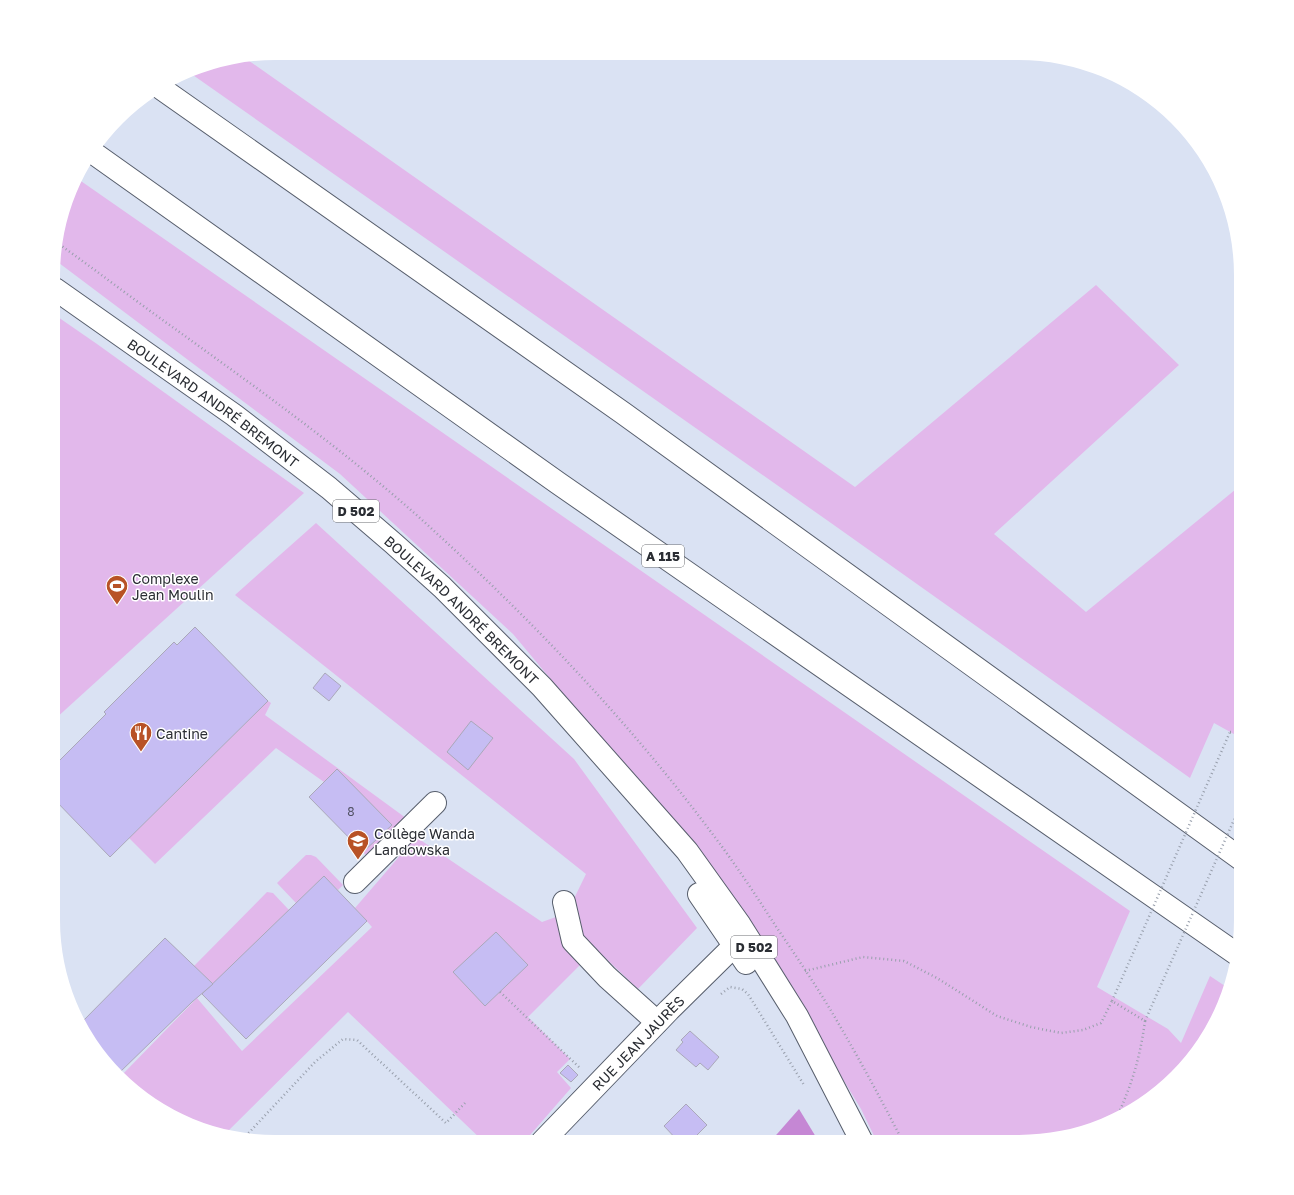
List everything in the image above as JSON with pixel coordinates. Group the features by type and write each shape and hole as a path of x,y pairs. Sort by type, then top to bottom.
{"main road":[{"path":"164,91 623,413 1234,853"},
{"name":"A 115","path":"97,155 558,484 1232,951"},
{"name":"BOULEVARD ANDRÉ BREMONT","path":"60,293 241,420 329,488 442,587 510,655 584,734 687,851 740,925 797,1016 859,1135"},
{"name":"BOULEVARD ANDRÉ BREMONT","path":"621,777 735,945 858,1135"},
{"path":"355,882 435,803"},
{"path":"564,902 573,941 607,977 657,1022"},
{"name":"RUE JEAN JAURÈS","path":"549,1135 705,973 735,945"}],"path":[{"path":"805,971 863,957 904,961 938,978 997,1016 1031,1027 1061,1033 1083,1030 1101,1023 1230,732 1234,732"},
{"path":"1120,1109 1136,1069 1145,1022 1234,820"},
{"path":"500,992 597,1084"},
{"path":"748,994 804,1085"},
{"path":"1112,1001 1145,1022"},
{"path":"248,1133 315,1062 343,1039 357,1040 446,1122 465,1103"}],"shaded area":[{"path":"250,62 855,487 1096,285 1179,365 994,534 1086,612 1234,491 1234,734 1214,723 1190,778 831,523 194,76 219,67"},
{"path":"81,181 1130,911 1097,987 1168,1029 1181,1043 1210,976 1224,985 1212,1015 1190,1051 1161,1082 1150,1091 1114,1113 1075,1128 1033,1135 874,1135 861,1109 737,905 513,634 340,474 60,264 67,219"},
{"name":"Complexe Jean Moulin","path":"60,318 304,493 60,715"},
{"path":"316,523 574,759 697,928 638,989 596,949 528,1017 570,1059 557,1072 571,1088 530,1135 477,1135 348,1012 229,1130 193,1119 167,1106 144,1091 124,1073 197,998 242,1051 372,927 355,908 416,837 542,922 567,913 586,874 235,595"},
{"path":"268,701 271,703 265,715 410,821 370,860 363,852 392,825 337,770 324,782 276,748 155,864 129,838"},
{"path":"306,855 316,857 343,885 338,890 324,876 296,903 277,883"},
{"path":"267,892 273,893 289,910 213,984 194,966"},
{"path":"799,1109 815,1135 776,1135"}],"building":[{"name":"Cantine","path":"195,627 268,701 110,857 60,805 60,760 106,714 104,712 174,642 177,645"},
{"path":"325,673 341,686 329,701 313,688"},
{"path":"471,721 493,738 468,770 447,752"},
{"name":"Collège Wanda Landowska","path":"337,769 392,825 363,852 309,797"},
{"path":"324,876 367,921 246,1039 202,994"},
{"path":"496,932 528,965 485,1006 453,972"},
{"path":"165,938 213,984 192,1002 122,1071 104,1051 84,1020"},
{"path":"690,1031 719,1057 708,1070 700,1063 696,1067 676,1050 683,1042 681,1040"},
{"path":"568,1065 578,1075 571,1082 560,1073"},
{"path":"686,1104 707,1125 697,1135 672,1135 664,1126"}],"place":[{"name":"Complexe Jean Moulin","path":"117,606"},
{"name":"Cantine","path":"141,752"},
{"name":"Collège Wanda Landowska","path":"358,860"}]}
